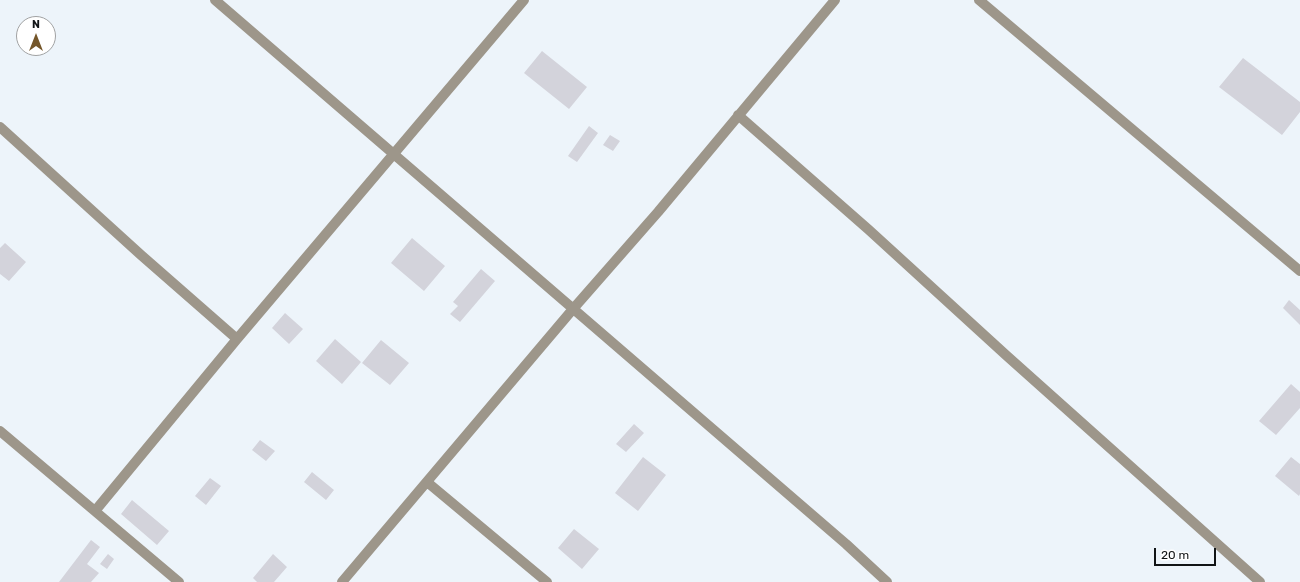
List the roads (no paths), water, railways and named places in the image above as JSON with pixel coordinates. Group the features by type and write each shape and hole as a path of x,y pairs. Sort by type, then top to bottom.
{"street":[{"path":"215,0 846,544 887,582"},
{"path":"95,510 237,339 524,0"},
{"path":"342,582 573,309 658,212 835,0"},
{"path":"979,0 1300,270"},
{"path":"738,115 870,230 1007,356 1260,582"},
{"path":"0,127 237,339"},
{"path":"0,431 179,582"},
{"path":"427,482 547,582"}]}
